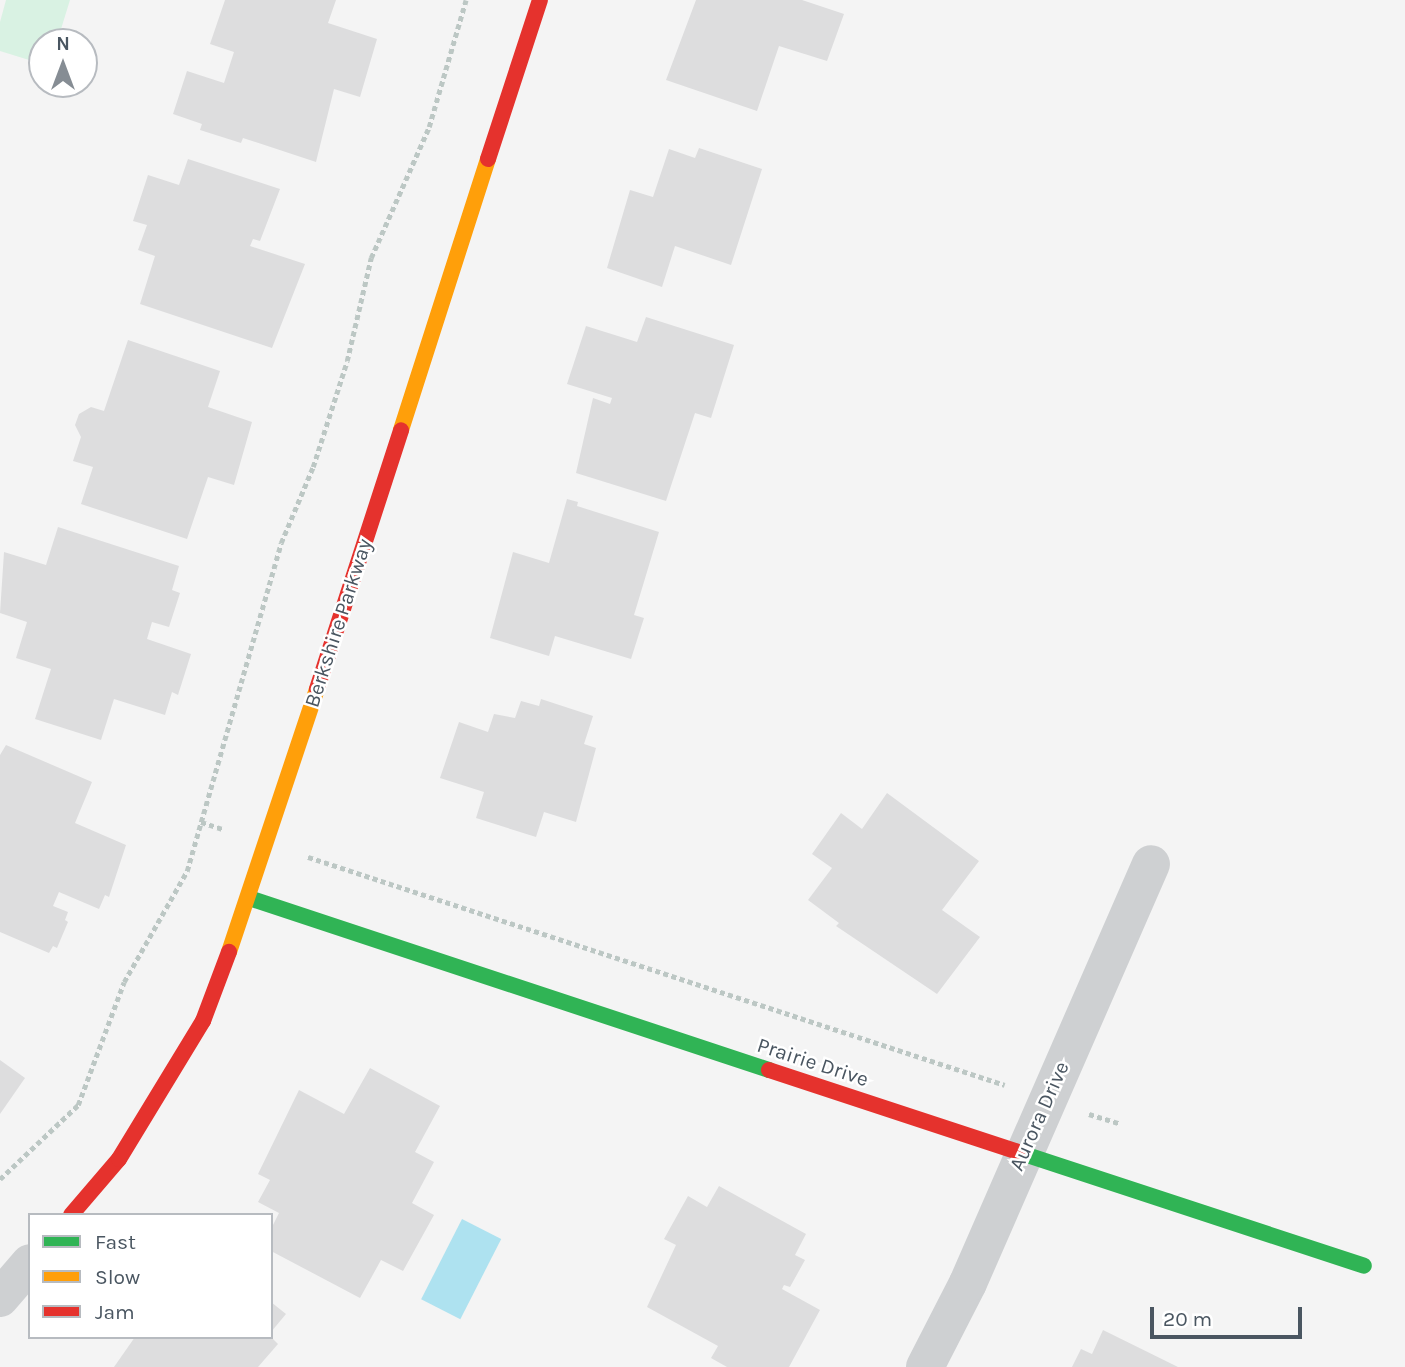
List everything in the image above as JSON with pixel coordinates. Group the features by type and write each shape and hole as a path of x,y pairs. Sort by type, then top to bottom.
{"street":[{"name":"Berkshire Parkway","path":"73,1213 120,1159 203,1021 267,844 540,0"},
{"name":"Aurora Drive","path":"925,1367 968,1283 1151,864"},
{"name":"Prairie Drive","path":"249,898 1364,1266"},
{"path":"0,1298 28,1265"}],"path":[{"path":"0,1179 78,1105 124,982 187,871 281,543 313,467 348,360 371,258 429,127 466,0"},
{"path":"201,822 978,1075"}],"green space":[{"path":"6,0 70,0 61,28 28,28 28,60 0,51 0,22"}],"water":[{"path":"462,1219 501,1239 460,1319 421,1299"}],"building":[{"path":"225,0 336,0 328,23 377,39 360,97 334,89 316,162 243,138 241,143 200,130 202,124 173,114 187,71 224,83 234,52 210,44"},
{"path":"696,0 802,0 844,14 827,61 779,46 757,111 666,80"},
{"path":"699,148 762,169 731,265 675,246 662,287 607,268 630,190 653,197 669,149 695,158"},
{"path":"188,159 280,189 260,241 253,239 250,246 305,264 272,348 140,304 155,256 138,250 147,225 133,221 148,175 179,185"},
{"path":"646,317 734,345 711,418 695,413 666,501 576,473 593,398 610,404 612,398 567,384 586,326 637,342"},
{"path":"128,340 220,371 208,407 252,422 234,485 208,477 187,539 81,504 93,467 73,461 81,437 75,425 79,414 91,407 104,411"},
{"path":"567,499 578,502 577,506 659,532 634,615 644,618 631,659 555,636 549,656 490,638 513,552 549,563"},
{"path":"58,527 179,566 172,590 180,593 169,627 152,622 147,639 191,654 178,695 172,692 165,715 114,699 101,740 35,719 51,669 16,658 27,622 0,613 4,552 46,565"},
{"path":"541,699 593,716 584,744 596,748 576,822 544,812 536,837 476,818 484,792 440,778 459,722 488,732 494,714 515,718 521,701 539,706"},
{"path":"6,745 92,782 75,823 126,845 109,897 105,895 99,909 59,892 53,906 68,912 65,920 68,922 57,948 53,946 49,953 0,932 0,755"},
{"path":"887,793 979,861 942,910 980,937 937,994 836,926 839,923 808,900 832,868 812,854 841,813 862,829"},
{"path":"0,1060 25,1078 0,1114"},
{"path":"370,1068 440,1106 415,1152 434,1162 412,1203 434,1215 403,1271 381,1260 360,1298 273,1252 273,1225 279,1213 258,1202 270,1180 258,1174 299,1090 344,1114"},
{"path":"719,1186 806,1234 795,1255 805,1260 790,1287 784,1285 782,1289 820,1310 789,1367 727,1367 711,1358 718,1346 647,1307 676,1245 664,1239 688,1196 707,1207"},
{"path":"273,1304 286,1314 273,1330"},
{"path":"1103,1330 1178,1367 1072,1367 1081,1349 1092,1354"},
{"path":"134,1339 273,1339 278,1344 258,1367 114,1367"}],"traffic: fast":[{"path":"249,898 769,1070"},
{"path":"1018,1152 1364,1266"}],"traffic: slow":[{"path":"401,430 488,159"},
{"path":"229,952 317,689"}],"traffic: jam":[{"path":"488,159 540,0"},
{"path":"317,689 401,430"},
{"path":"73,1213 119,1159 203,1021 229,952"},
{"path":"769,1070 1018,1152"}]}
